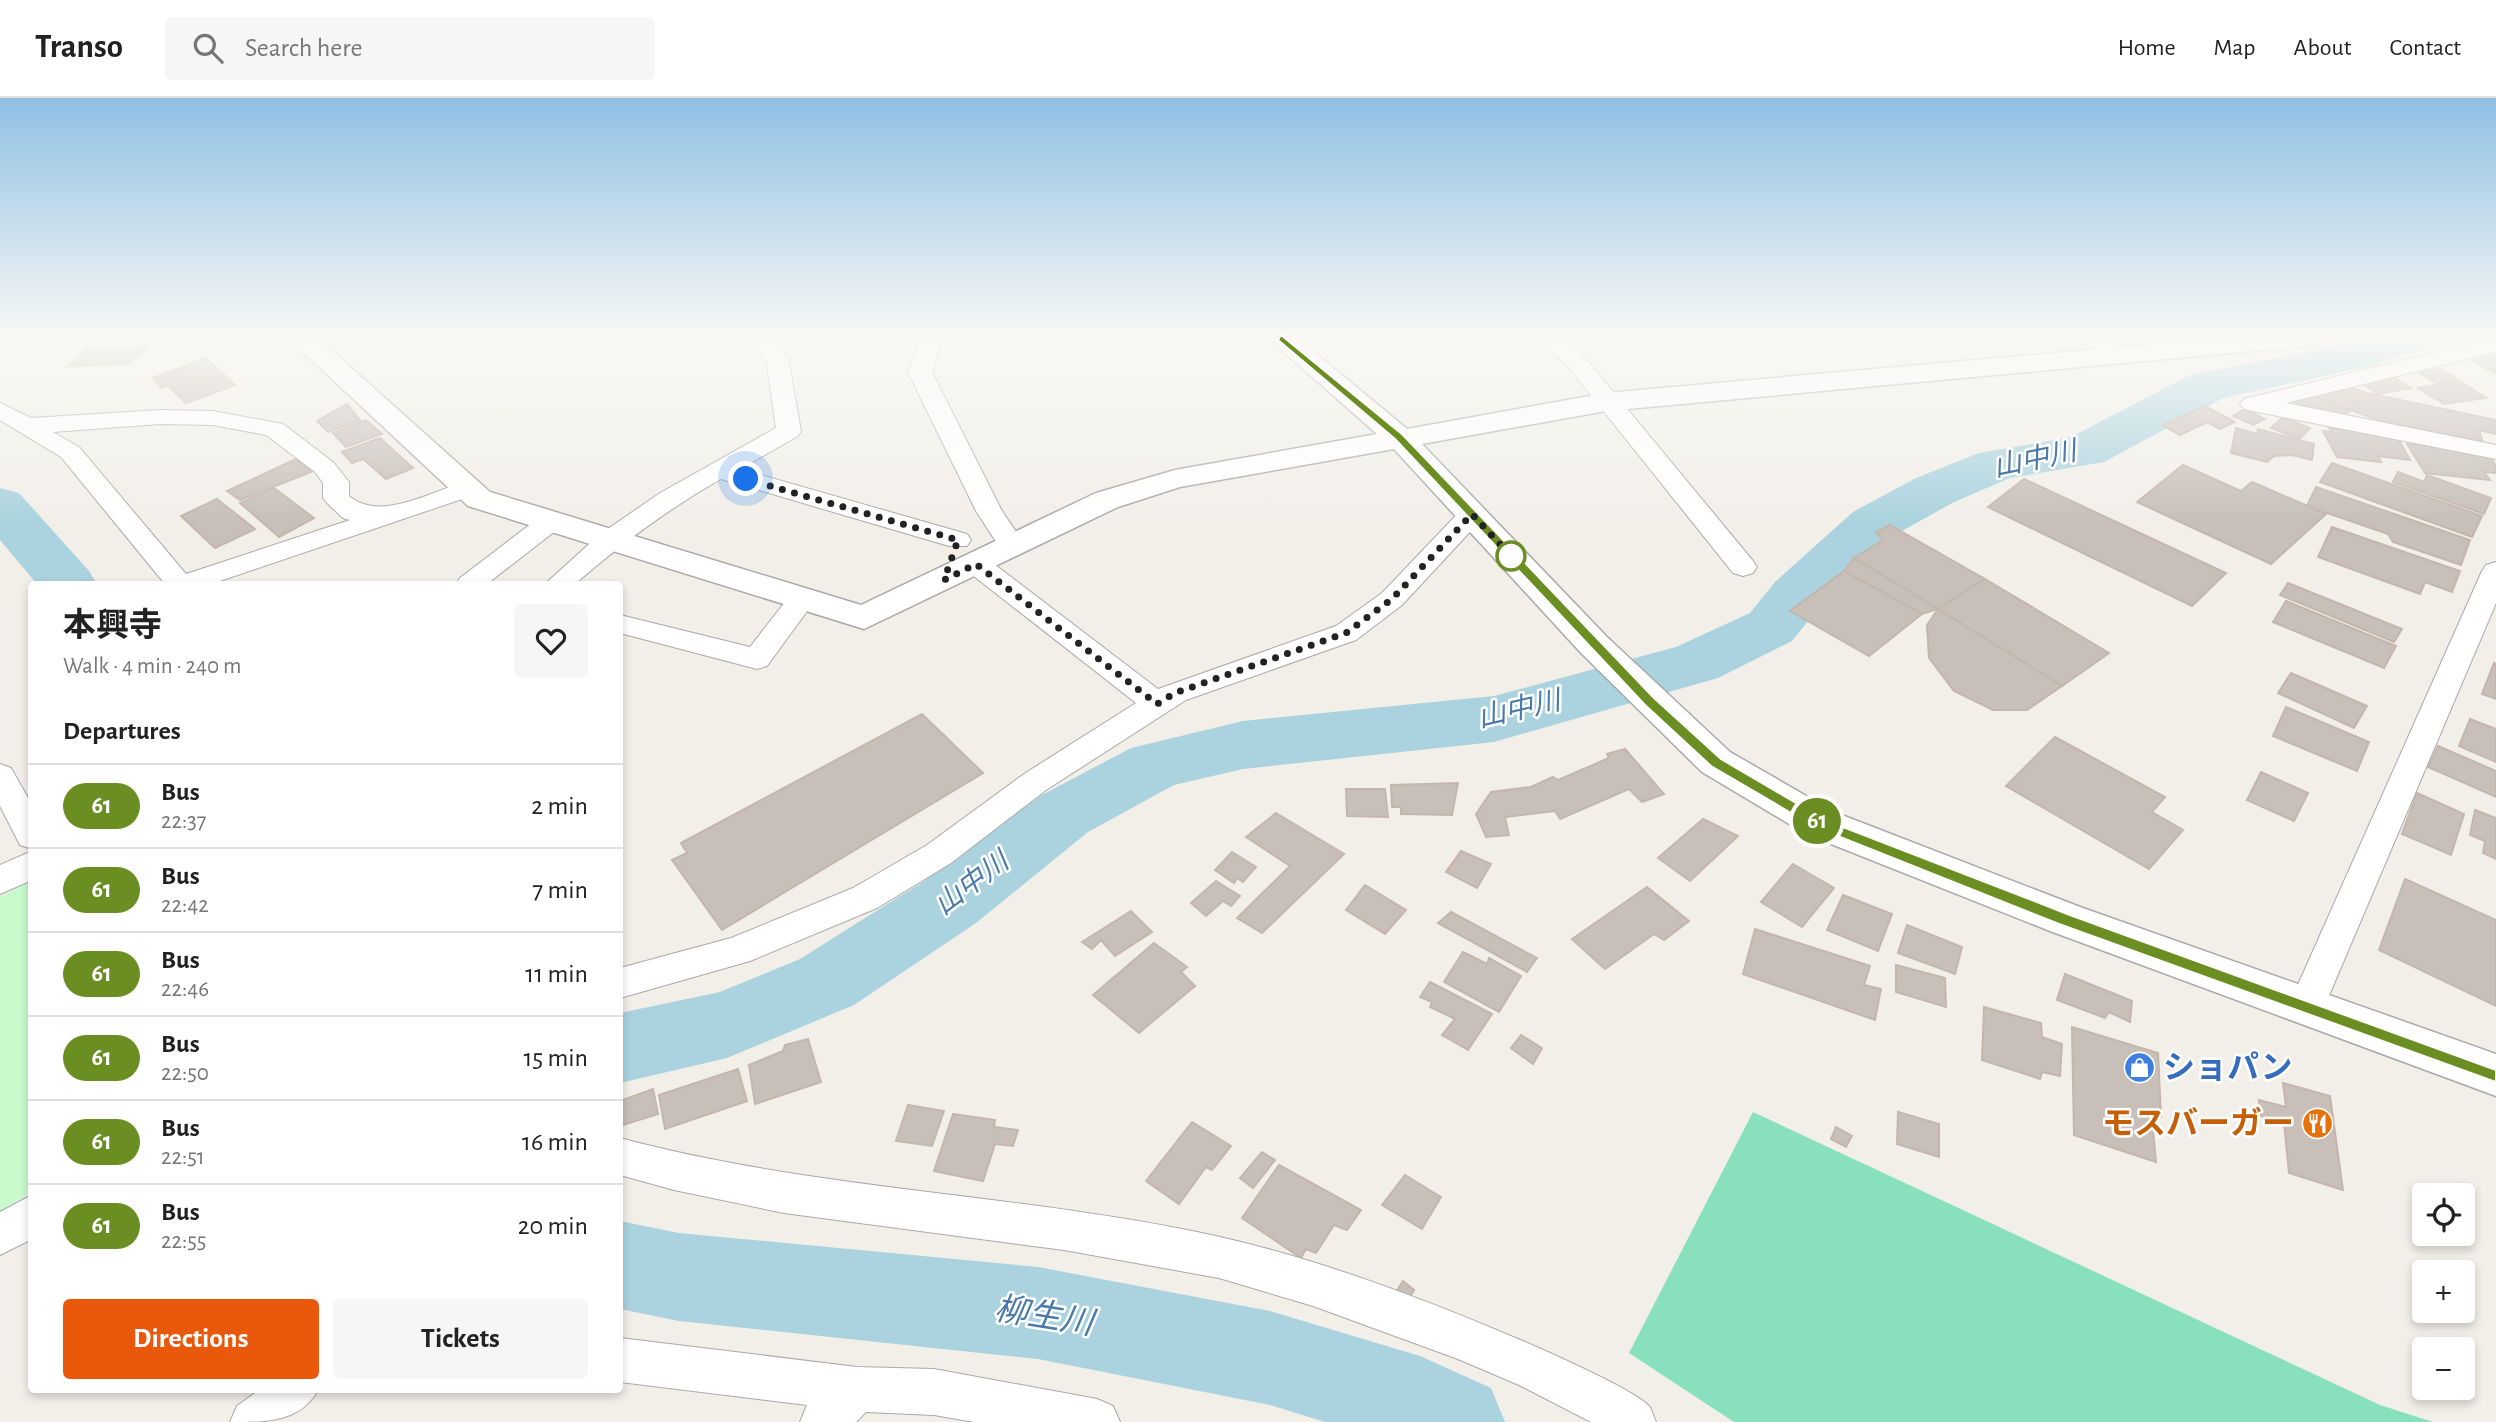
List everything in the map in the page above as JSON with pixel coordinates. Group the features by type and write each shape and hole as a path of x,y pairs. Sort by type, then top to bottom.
{"street":[{"path":"370,400 479,499 864,618 944,580 992,515"},
{"path":"562,581 608,541 669,498 789,431 784,400"},
{"path":"934,400 992,515 1012,545"},
{"path":"1355,400 1399,437 1594,645 1650,702 1716,762 1820,823 2065,919 2496,1075"},
{"path":"967,552 1012,545 1137,488 1399,437 1626,400"},
{"path":"2269,400 2252,404 2496,452"},
{"path":"1606,402 1743,567"},
{"path":"0,410 70,453 179,581"},
{"path":"27,426 160,417 212,418 274,429 324,467 336,482 336,498 352,512 390,515"},
{"path":"719,471 967,552 1157,704"},
{"path":"191,581 468,489"},
{"path":"623,982 737,951 865,898 939,854 1035,782 1175,693 1346,633 1392,599 1472,514"},
{"path":"474,581 550,522"},
{"path":"2307,1005 2496,571"},
{"path":"623,625 757,659 802,599"},
{"path":"0,776 28,828"},
{"path":"0,881 28,866"},
{"path":"623,1158 688,1178 956,1218 1063,1230 1239,1263 1337,1292 1472,1342 1597,1398 1633,1422"},
{"path":"0,1235 28,1218"},
{"path":"623,1360 857,1389 934,1392 1097,1422"},
{"path":"823,1422 857,1389"},
{"path":"253,1422 291,1393"}],"green space":[{"path":"28,884 28,1194 0,1212 0,897"},
{"path":"1753,1112 2380,1405 2433,1422 1734,1422 1629,1353"}],"building":[{"path":"2290,400 2324,400 2351,410 2339,418 2307,406 2294,409 2280,403"},
{"path":"2324,400 2361,400 2351,410"},
{"path":"2361,400 2399,400 2496,420 2496,434 2479,430 2484,447 2372,424 2370,417 2351,410"},
{"path":"2437,400 2473,400 2444,404"},
{"path":"347,404 360,420 328,432 317,421"},
{"path":"2205,406 2235,422 2220,429 2207,422 2180,435 2162,425"},
{"path":"2245,409 2265,419 2253,425 2233,416"},
{"path":"2283,417 2310,428 2299,439 2271,428"},
{"path":"366,420 382,434 346,447 333,433"},
{"path":"2236,428 2257,434 2258,429 2314,444 2312,460 2292,455 2274,456 2267,462 2231,453"},
{"path":"2329,428 2396,435 2410,460 2378,456 2381,462 2337,457 2323,431 2332,432"},
{"path":"380,438 413,468 386,479 363,459 352,463 342,452"},
{"path":"2407,444 2487,452 2496,466 2496,473 2484,472 2490,480 2425,473"},
{"path":"296,459 311,472 240,500 227,491"},
{"path":"2332,463 2482,516 2472,537 2320,482"},
{"path":"2183,465 2241,491 2252,482 2326,514 2271,564 2137,502"},
{"path":"2398,472 2424,482 2427,475 2491,498 2484,514 2393,482"},
{"path":"2024,479 2226,573 2192,606 1988,507"},
{"path":"2316,487 2470,540 2461,565 2393,542 2388,534 2307,506"},
{"path":"274,488 314,518 279,537 240,503"},
{"path":"217,499 255,529 215,548 181,516"},
{"path":"1890,525 1985,579 1938,609 1854,558 1883,540 1876,532"},
{"path":"2332,527 2460,571 2452,592 2425,582 2420,594 2318,557"},
{"path":"1854,558 1938,609 1922,614 1844,571"},
{"path":"1844,571 1922,614 1869,656 1790,611"},
{"path":"1985,579 2109,653 2062,686 1938,609"},
{"path":"2288,583 2402,629 2394,642 2280,595"},
{"path":"2286,601 2396,646 2384,668 2273,622"},
{"path":"1938,609 2062,686 2027,710 1993,710 1954,691 1929,658 1927,625"},
{"path":"2494,663 2496,664 2496,699 2482,694"},
{"path":"2291,673 2367,706 2354,728 2278,693"},
{"path":"2286,707 2369,742 2357,771 2273,736"},
{"path":"922,714 983,773 722,930 672,860 687,853 681,843"},
{"path":"2470,719 2496,729 2496,762 2459,746"},
{"path":"2055,737 2165,797 2152,812 2183,830 2149,869 2006,786"},
{"path":"2438,746 2496,771 2496,797 2428,767"},
{"path":"1625,749 1664,794 1642,802 1629,789 1560,819 1555,811 1505,817 1509,835 1486,837 1476,814 1491,792 1531,787 1553,777 1558,780 1609,758 1607,754"},
{"path":"2261,772 2308,793 2294,821 2247,800"},
{"path":"1458,783 1452,815 1401,814 1401,807 1392,807 1391,785"},
{"path":"1346,789 1385,789 1388,817 1347,816"},
{"path":"2417,793 2464,814 2451,855 2402,834"},
{"path":"2475,810 2496,818 2496,859 2483,853 2485,841 2470,835"},
{"path":"1276,813 1344,854 1262,933 1237,918 1290,866 1246,837"},
{"path":"1703,819 1738,836 1690,881 1658,858"},
{"path":"1461,851 1491,864 1477,888 1446,872"},
{"path":"1232,852 1256,867 1243,882 1237,878 1234,883 1215,870"},
{"path":"1793,864 1834,888 1802,927 1761,902"},
{"path":"2405,879 2496,920 2496,1006 2379,950"},
{"path":"1216,881 1240,896 1231,906 1223,901 1206,916 1191,903"},
{"path":"1365,885 1406,910 1385,934 1346,910"},
{"path":"1647,887 1689,921 1664,940 1654,934 1605,969 1572,939"},
{"path":"1843,895 1892,914 1878,951 1827,930"},
{"path":"1131,911 1152,932 1115,956 1101,940 1092,949 1082,942"},
{"path":"1451,912 1537,958 1527,972 1438,923"},
{"path":"1907,925 1962,947 1955,974 1898,953"},
{"path":"1755,929 1870,966 1864,985 1881,989 1875,1020 1743,974"},
{"path":"1154,943 1187,967 1181,972 1195,986 1139,1033 1093,995"},
{"path":"1463,952 1487,964 1489,958 1521,976 1499,1012 1444,982"},
{"path":"1896,965 1945,978 1946,1007 1896,992"},
{"path":"2065,974 2132,1001 2130,1022 2109,1012 2105,1018 2057,1000"},
{"path":"1430,982 1492,1014 1468,1050 1442,1035 1455,1019 1430,1007 1432,1002 1420,997"},
{"path":"1984,1007 2041,1023 2042,1037 2062,1044 2060,1076 2042,1072 2040,1079 1982,1060"},
{"path":"2072,1027 2158,1053 2161,1117 2152,1120 2156,1162 2074,1135"},
{"path":"1521,1035 1542,1048 1533,1064 1511,1048"},
{"path":"808,1039 821,1082 755,1104 749,1065 783,1051 785,1045"},
{"path":"738,1069 747,1101 665,1129 659,1095"},
{"path":"2283,1083 2330,1096 2343,1190 2289,1173 2284,1123 2261,1116 2259,1100 2286,1107"},
{"path":"653,1089 658,1114 623,1125 623,1100"},
{"path":"908,1105 944,1111 932,1146 896,1141"},
{"path":"1898,1112 1939,1124 1939,1157 1897,1144"},
{"path":"953,1114 995,1120 994,1127 1018,1130 1013,1146 995,1144 983,1181 934,1171"},
{"path":"1192,1122 1231,1146 1212,1170 1206,1167 1179,1204 1146,1181"},
{"path":"1836,1127 1852,1136 1846,1147 1831,1139"},
{"path":"1262,1152 1275,1160 1253,1188 1240,1178"},
{"path":"1279,1165 1361,1210 1347,1230 1334,1225 1316,1253 1306,1249 1301,1258 1242,1218"},
{"path":"1405,1175 1441,1197 1422,1229 1382,1205"},
{"path":"1403,1281 1414,1290 1410,1297 1396,1292"}],"waterway":[{"name":"山中川","path":"623,1047 727,1024 827,982 950,902 1064,814 1155,765 1243,745 1494,719 1696,663 1771,627 1796,596 1873,524 1935,490 1998,464 2085,451 2182,400"},
{"name":"柳生川","path":"0,505 65,581"},
{"name":"柳生川","path":"623,1266 679,1277 1038,1313 1270,1358 1420,1404 1457,1422"}],"bus line":[{"name":"61","path":"1356,400 1399,437 1650,702 1716,762 1820,823 2065,919 2496,1075"}],"place":[{"name":"ショパン","path":"2140,1068"},
{"name":"モスバーガー","path":"2317,1124"}],"route":[{"path":"746,479 958,540 944,580 976,564 1157,704 1175,693 1346,633 1392,599 1472,514 1511,556"}]}
